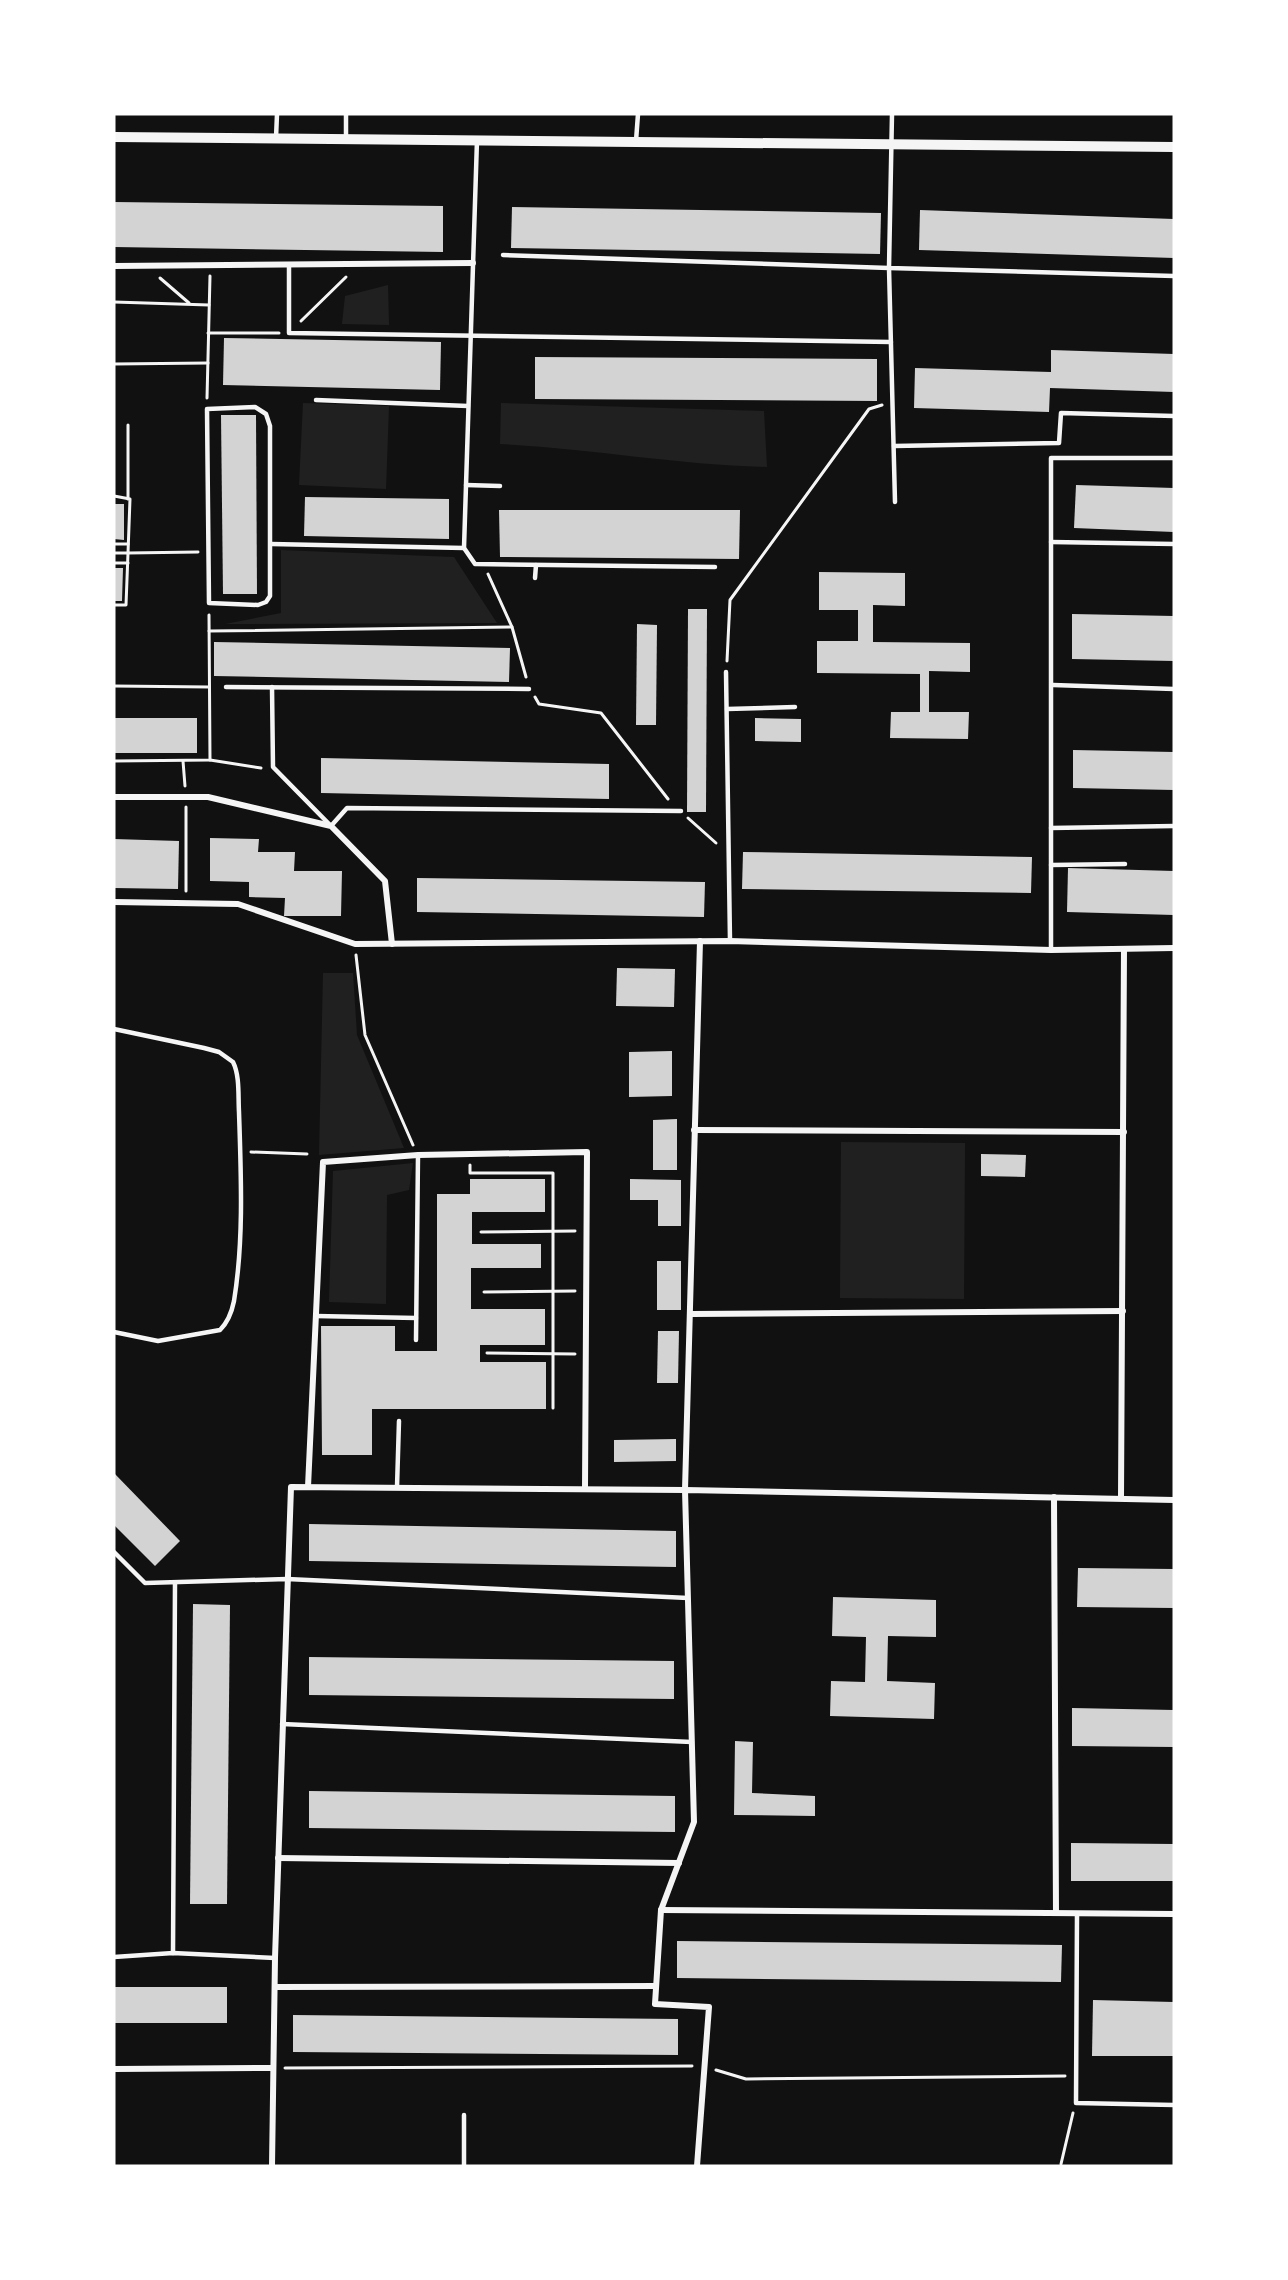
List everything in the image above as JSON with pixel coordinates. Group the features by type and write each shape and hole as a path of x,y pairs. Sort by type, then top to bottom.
{"street":[{"path":"114,137 1174,147"},
{"path":"114,266 473,263"},
{"path":"114,797 208,797 331,826 385,881 393,944"},
{"path":"114,902 238,903 355,944 730,941 1051,950 1174,948"},
{"path":"697,2166 709,2007 656,2004 656,1986 661,1910 694,1822 685,1490 692,1314 694,1130 700,941"},
{"path":"1121,1498 1124,949"},
{"path":"694,1130 1124,1132"},
{"path":"308,1487 323,1162 418,1155 587,1152 585,1488"},
{"path":"692,1314 1123,1311"},
{"path":"272,2166 275,1958 291,1487 585,1488 1174,1500"},
{"path":"1054,1497 1056,1913"},
{"path":"278,1858 679,1863"},
{"path":"661,1910 1174,1914"},
{"path":"275,1987 656,1986"},
{"path":"114,2069 272,2068"}],"lane":[{"path":"276,138 277,114"},
{"path":"346,114 346,138"},
{"path":"636,141 638,114"},
{"path":"892,114 890,268 895,502"},
{"path":"477,140 464,548 475,564 715,567"},
{"path":"503,255 1174,276"},
{"path":"289,265 289,333 891,342"},
{"path":"316,400 468,406"},
{"path":"255,407 266,414 270,426 270,596 266,603 258,605 209,603 207,409 255,407"},
{"path":"894,446 1059,443 1061,413 1174,416"},
{"path":"1051,950 1053,685 1051,458 1174,459"},
{"path":"466,485 500,486"},
{"path":"1051,542 1174,544"},
{"path":"271,543 464,548"},
{"path":"535,578 536,565"},
{"path":"726,672 730,941"},
{"path":"1053,685 1174,689"},
{"path":"226,687 529,689"},
{"path":"273,687 273,767 331,826 347,808 681,811"},
{"path":"727,709 795,707"},
{"path":"1051,828 1174,826"},
{"path":"1051,865 1125,864"},
{"path":"114,1029 219,1052 233,1062 238,1081 240,1152 236,1282 233,1304 223,1326 220,1330 158,1341 114,1332"},
{"path":"416,1340 418,1155"},
{"path":"316,1316 416,1318"},
{"path":"398,1487 399,1422"},
{"path":"114,1552 145,1583 287,1580 688,1598"},
{"path":"172,1953 175,1582"},
{"path":"282,1724 692,1742"},
{"path":"1077,1914 1076,2103 1174,2105"},
{"path":"114,1957 172,1953 275,1958"},
{"path":"464,2115 464,2166"}],"path":[{"path":"148,266 190,304"},
{"path":"207,409 210,266"},
{"path":"114,302 209,305"},
{"path":"114,364 208,363"},
{"path":"726,672 730,600 869,409 892,402"},
{"path":"114,605 126,605 130,499 128,425"},
{"path":"114,497 130,499"},
{"path":"114,544 128,544"},
{"path":"114,553 190,552"},
{"path":"114,563 128,563"},
{"path":"483,564 512,627 529,689 539,704 600,713 666,797 729,855"},
{"path":"209,603 210,760"},
{"path":"209,631 512,627"},
{"path":"114,686 209,687"},
{"path":"114,761 210,760 251,769"},
{"path":"183,761 186,798 186,903"},
{"path":"355,944 364,1035 418,1155"},
{"path":"240,1152 307,1154"},
{"path":"470,1154 470,1173 553,1173 553,1408"},
{"path":"481,1232 587,1231"},
{"path":"484,1292 587,1291"},
{"path":"487,1353 586,1354"},
{"path":"272,2068 704,2066 746,2079 1076,2075"},
{"path":"1061,2164 1076,2103"}],"shaded area":[{"path":"388,285 389,325 342,324 345,296"},
{"path":"303,403 389,406 386,489 299,485"},
{"path":"501,403 764,411 767,467 733,466 500,444"},
{"path":"281,550 454,557 497,623 225,624 281,613"},
{"path":"323,973 353,973 357,1035 404,1148 319,1155"},
{"path":"841,1142 965,1143 964,1299 840,1298"},
{"path":"413,1163 409,1190 387,1195 386,1304 329,1302 333,1171"}],"building":[{"path":"114,202 443,206 443,252 114,247"},
{"path":"512,207 881,213 880,254 511,248"},
{"path":"920,210 1174,219 1174,258 919,250"},
{"path":"224,338 441,342 440,390 223,385"},
{"path":"1051,350 1174,354 1174,392 1050,388 1049,412 914,408 915,368 1051,372"},
{"path":"535,357 877,359 877,401 535,399"},
{"path":"221,415 256,415 257,594 223,594"},
{"path":"1076,485 1174,488 1174,532 1074,528"},
{"path":"305,497 449,499 449,539 304,536"},
{"path":"114,504 124,504 124,540 114,539"},
{"path":"499,510 740,510 739,559 500,557"},
{"path":"114,568 123,568 122,601 114,601"},
{"path":"819,572 905,573 905,606 873,605 873,642 970,643 970,672 929,671 929,712 969,712 968,739 890,738 891,712 920,712 920,674 817,673 817,641 858,641 858,610 819,610"},
{"path":"688,609 707,609 706,812 687,812"},
{"path":"1072,614 1174,616 1174,661 1072,659"},
{"path":"637,624 657,625 656,725 636,725"},
{"path":"214,642 510,648 509,682 214,676"},
{"path":"114,718 197,718 197,753 114,753"},
{"path":"755,718 801,719 801,742 755,741"},
{"path":"1073,750 1174,752 1174,790 1073,788"},
{"path":"321,758 609,764 609,799 321,793"},
{"path":"210,838 259,839 258,852 295,852 294,871 342,871 341,916 284,916 285,898 249,897 249,882 210,881"},
{"path":"114,839 179,841 178,889 114,888"},
{"path":"743,852 1032,857 1031,893 742,889"},
{"path":"1068,868 1174,871 1174,915 1067,912"},
{"path":"417,878 705,882 704,917 417,912"},
{"path":"617,968 675,969 674,1007 616,1006"},
{"path":"672,1051 672,1096 629,1097 629,1052"},
{"path":"677,1119 677,1170 653,1170 653,1120"},
{"path":"981,1154 1026,1155 1025,1177 981,1176"},
{"path":"470,1179 545,1179 545,1212 472,1212 472,1244 541,1244 541,1268 471,1268 471,1309 545,1309 545,1345 480,1345 480,1362 546,1362 546,1409 372,1409 372,1455 322,1455 321,1326 395,1326 395,1351 437,1351 437,1194 470,1194"},
{"path":"630,1179 681,1180 681,1226 658,1226 658,1200 630,1200"},
{"path":"657,1261 681,1261 681,1310 657,1310"},
{"path":"658,1331 679,1331 678,1383 657,1383"},
{"path":"676,1439 676,1461 614,1462 614,1440"},
{"path":"114,1473 180,1541 155,1566 114,1525"},
{"path":"309,1524 676,1531 676,1567 309,1561"},
{"path":"1078,1568 1174,1569 1174,1608 1077,1607"},
{"path":"833,1597 936,1600 936,1637 888,1636 887,1681 935,1683 934,1719 830,1716 831,1681 865,1682 866,1637 832,1636"},
{"path":"193,1604 230,1605 227,1904 190,1904"},
{"path":"309,1657 674,1661 674,1699 309,1695"},
{"path":"1072,1708 1174,1710 1174,1747 1072,1746"},
{"path":"735,1741 753,1742 752,1793 815,1796 815,1816 734,1815"},
{"path":"309,1791 675,1796 675,1832 309,1828"},
{"path":"1071,1843 1174,1844 1174,1881 1071,1881"},
{"path":"677,1941 1062,1945 1061,1982 677,1978"},
{"path":"114,1987 227,1987 227,2023 114,2023"},
{"path":"1093,2000 1174,2002 1174,2056 1092,2056"},
{"path":"293,2015 678,2019 678,2055 293,2052"}]}
